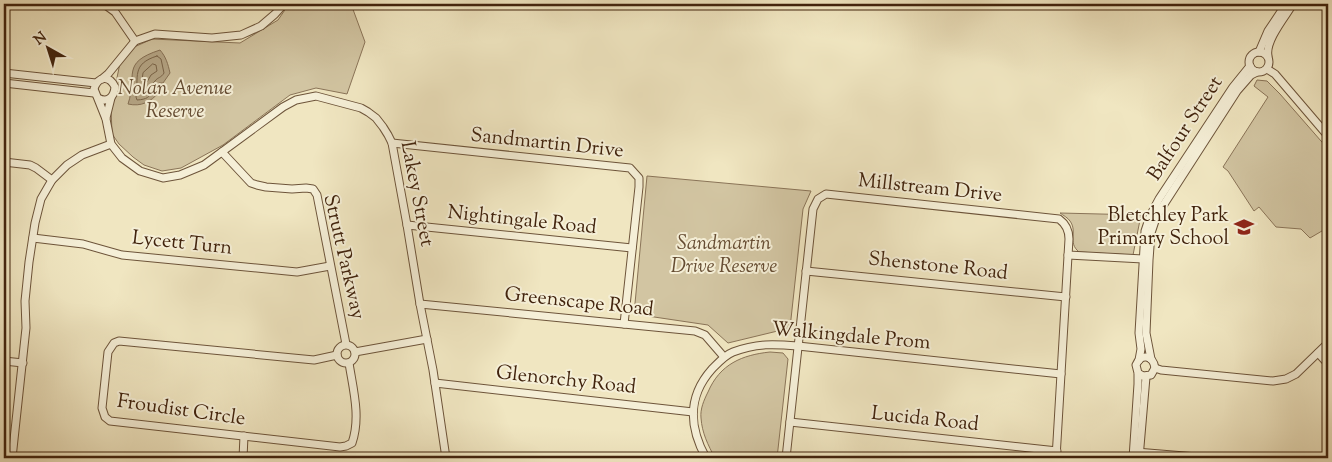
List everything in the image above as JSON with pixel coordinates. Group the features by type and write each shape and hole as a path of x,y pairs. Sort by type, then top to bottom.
{"street":[{"path":"104,4 115,12 135,41"},
{"path":"12,458 26,328 25,301 35,223 41,199 52,180 67,165 82,155 111,144 106,119 94,87 115,66 135,41 155,34 212,38 241,35 261,26 284,4"},
{"name":"Balfour Street","path":"1257,72 1250,66 1250,56 1259,52 1267,34 1286,4"},
{"path":"1293,4 1272,36 1267,51 1270,64 1267,69 1274,74 1328,136"},
{"path":"1324,4 1328,9"},
{"path":"1259,52 1265,53 1269,58"},
{"path":"106,119 115,93 115,66"},
{"name":"Balfour Street","path":"1136,455 1138,373 1136,365 1141,349 1139,333 1145,231 1150,216 1160,199 1233,87 1250,66"},
{"name":"Balfour Street","path":"1155,368 1155,364 1151,359 1146,334 1149,260 1152,233 1157,215 1237,91 1251,75 1267,69"},
{"path":"4,73 99,81 110,80 114,85"},
{"path":"4,83 96,95 105,100 112,98"},
{"name":"Lakey Street","path":"111,144 122,158 140,171 163,178 180,176 204,165 283,106 296,100 316,96 361,108 368,112 383,127 392,143 408,225 446,458"},
{"name":"Sandmartin Drive","path":"392,143 630,168 638,178 624,324"},
{"name":"Strutt Parkway","path":"222,152 251,182 257,185 313,189 317,195 346,344"},
{"path":"4,162 30,165 52,180"},
{"name":"Millstream Drive","path":"786,458 813,209 818,199 826,194 1059,219 1063,222 1069,231 1056,454"},
{"name":"Nightingale Road","path":"408,225 632,248"},
{"name":"Lycett Turn","path":"33,238 83,244 122,255 297,272 330,266"},
{"path":"1068,255 1143,259"},
{"name":"Shenstone Road","path":"806,270 1066,296"},
{"name":"Greenscape Road","path":"420,304 695,331 705,335 724,357"},
{"path":"356,352 426,339"},
{"name":"Froudist Circle","path":"337,355 314,360 119,341 114,343 108,352 102,408 104,417 110,421 340,447 346,446 352,443 355,434 356,417 355,398 348,363"},
{"path":"1146,377 1153,373 1155,368 1273,380 1286,379 1296,374 1328,343"},
{"path":"346,344 351,346 356,352 353,360 348,363 342,362 337,355 340,346 346,344"},
{"name":"Walkingdale Prom","path":"706,458 696,437 692,419 694,404 700,386 706,376 724,357 732,352 756,345 798,346 1061,374"},
{"path":"1318,353 1328,364"},
{"path":"1139,360 1146,357 1151,359"},
{"path":"4,361 22,363"},
{"path":"1138,373 1146,377"},
{"path":"1146,377 1136,455 1209,458"},
{"name":"Glenorchy Road","path":"435,383 693,412"},
{"name":"Lucida Road","path":"790,422 1056,454"},
{"path":"242,458 244,436"}],"green space":[{"name":"Nolan Avenue Reserve","path":"289,4 351,4 365,42 347,94 316,88 290,95 223,145 181,168 162,171 144,165 119,144 112,134 111,107 120,63 132,48 152,39 240,43 278,20"},
{"path":"1257,80 1267,81 1328,149 1328,217 1322,223 1327,228 1310,238 1301,229 1276,227 1259,207 1254,211 1228,171 1223,167 1268,97 1254,86"},
{"name":"Sandmartin Drive Reserve","path":"647,176 811,191 803,209 790,328 728,343 708,325 634,314"},
{"path":"1060,213 1141,215 1133,255 1079,252 1075,248 1073,241 1072,225"},
{"path":"760,353 783,353 788,359 777,458 715,458 704,434 701,415 704,401 713,382 719,374 733,363"}],"water":[{"path":"160,50 167,61 170,73 163,83 159,83 157,86 159,92 153,99 145,103 137,105 128,104 135,65 148,55"}],"place":[{"name":"Bletchley Park Primary School","path":"1244,227"}]}
